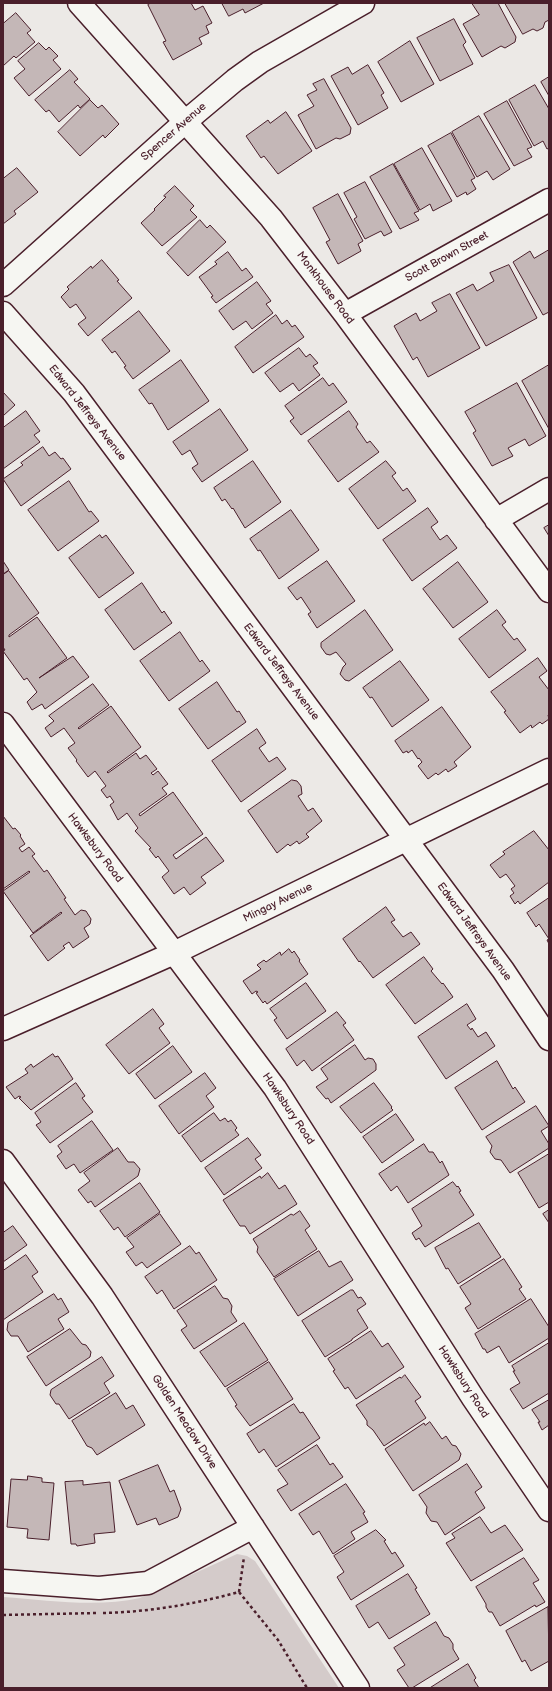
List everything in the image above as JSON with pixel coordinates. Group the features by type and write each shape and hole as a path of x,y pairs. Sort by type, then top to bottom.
{"street":[{"name":"Monkhouse Road","path":"79,3 271,218 345,314 549,591"},
{"name":"Spencer Avenue","path":"3,285 185,122 235,80 260,62 363,3"},
{"name":"Scott Brown Street","path":"345,314 549,200"},
{"name":"Edward Jeffreys Avenue","path":"3,313 74,393 503,970 549,1039"},
{"path":"496,520 549,489"},
{"name":"Hawksbury Road","path":"3,724 275,1088 473,1398 549,1510"},
{"name":"Mingay Avenue","path":"3,1029 174,953 549,770"},
{"name":"Golden Meadow Drive","path":"3,1161 102,1296 358,1688"},
{"path":"3,1581 99,1588 148,1583 253,1527"}],"path":[{"path":"244,1556 239,1592 278,1640 307,1688"},
{"path":"3,1615 133,1612 212,1599 239,1592"}],"shaded area":[{"path":"237,1554 247,1556 255,1561 339,1688 3,1688 3,1597 89,1603 123,1601 140,1598"}],"building":[{"path":"151,3 191,3 195,10 203,6 212,23 206,26 209,33 199,38 202,44 173,60 163,42 166,41 148,5"},
{"path":"222,3 264,3 245,13 243,9 229,16"},
{"path":"472,3 498,3 516,37 515,42 505,48 501,46 482,57 463,24 479,15"},
{"path":"505,3 549,3 549,20 545,22 543,28 537,31 533,29 523,34"},
{"path":"16,13 31,30 27,33 35,42 16,58 14,56 3,66 3,24"},
{"path":"454,19 466,42 463,45 473,64 440,81 417,38"},
{"path":"410,41 434,84 401,102 378,62"},
{"path":"39,43 46,50 49,47 58,56 53,60 61,69 29,96 14,78 25,69 18,61"},
{"path":"368,65 384,93 381,95 388,108 358,125 331,76 348,67 352,74"},
{"path":"70,70 78,79 74,82 90,99 80,108 78,105 59,122 49,110 46,112 35,100"},
{"path":"549,77 549,96 541,82"},
{"path":"324,79 351,128 350,134 340,139 336,138 316,149 298,115 314,106 307,95 317,90 313,84"},
{"path":"535,85 549,109 549,148 547,149 543,141 534,146 509,100"},
{"path":"90,100 98,108 102,105 119,124 105,138 103,135 80,156 58,132"},
{"path":"507,101 532,147 527,149 532,157 514,166 484,114"},
{"path":"286,112 312,151 278,174 264,156 261,158 246,136 268,120 270,123"},
{"path":"479,116 510,169 493,180 487,171 477,177 452,132"},
{"path":"451,133 475,178 471,180 476,189 467,195 466,192 457,197 428,146"},
{"path":"422,148 452,201 433,211 430,204 420,210 394,164"},
{"path":"393,164 419,211 414,213 419,220 400,229 370,177"},
{"path":"17,168 38,192 14,211 16,214 3,224 3,179"},
{"path":"365,182 392,232 384,236 381,231 365,239 354,219 357,217 344,193"},
{"path":"175,186 194,206 190,210 197,217 162,246 141,223 155,210 154,209 166,197 164,196"},
{"path":"338,194 363,241 358,244 361,251 338,264 326,242 330,240 313,208"},
{"path":"200,220 207,228 210,225 226,242 188,276 167,253"},
{"path":"549,250 549,312 543,315 513,262 530,251 534,258"},
{"path":"228,252 242,271 246,268 253,277 216,303 211,297 213,296 199,277 217,264 215,262"},
{"path":"102,260 119,280 117,281 132,298 88,336 78,324 86,318 76,304 70,308 61,297 69,289 67,287 91,266 92,268"},
{"path":"509,265 537,318 486,346 456,293 473,284 477,291 494,281 490,273"},
{"path":"257,282 271,301 266,304 273,313 252,329 246,321 233,330 219,311"},
{"path":"450,294 480,348 428,377 417,357 413,360 394,326 416,313 420,321 437,311 432,303"},
{"path":"139,311 170,351 133,379 115,351 112,353 102,340"},
{"path":"276,315 282,324 287,320 292,327 295,325 304,337 253,373 235,347"},
{"path":"299,348 306,357 310,354 318,363 313,366 320,375 299,391 293,383 280,392 265,373"},
{"path":"181,360 209,401 168,430 152,403 149,404 139,390"},
{"path":"549,365 549,429 522,381"},
{"path":"323,378 329,386 333,383 347,402 301,435 290,421 294,418 285,406"},
{"path":"517,383 546,436 529,446 525,439 508,448 513,456 492,466 473,433 476,431 465,412"},
{"path":"3,392 15,405 3,416"},
{"path":"220,409 248,450 202,482 192,468 198,464 190,450 182,455 173,442"},
{"path":"26,411 40,431 34,435 40,442 3,469 3,428"},
{"path":"349,411 358,424 356,427 367,443 370,441 379,452 338,482 308,441"},
{"path":"43,447 49,456 55,452 61,459 63,458 71,469 21,506 3,479 23,465 21,463"},
{"path":"253,461 281,502 245,528 233,508 232,509 225,499 222,501 214,488"},
{"path":"386,461 396,473 392,476 403,491 407,488 416,501 378,529 349,489"},
{"path":"69,481 89,512 91,511 99,521 58,551 28,510"},
{"path":"428,508 438,522 431,527 440,540 447,535 457,548 412,581 383,540"},
{"path":"291,510 319,550 279,579 260,550 258,551 250,539"},
{"path":"549,525 549,536 544,528"},
{"path":"100,535 102,538 106,535 134,573 99,598 69,558"},
{"path":"3,561 9,570 3,574"},
{"path":"327,561 355,601 317,628 308,614 311,612 301,597 297,600 288,588"},
{"path":"458,562 488,602 453,628 423,589"},
{"path":"9,571 39,613 9,635 9,637 37,617 67,658 39,678 73,656 89,677 45,709 42,704 32,710 27,702 37,692 27,678 24,680 3,651 5,650 3,647 3,575"},
{"path":"142,583 162,613 164,611 172,623 134,650 105,610"},
{"path":"365,610 393,650 349,681 345,680 340,674 346,664 336,652 330,655 326,654 321,647 321,643"},
{"path":"497,610 506,622 502,625 514,640 517,638 526,650 489,678 459,639"},
{"path":"180,632 200,662 202,660 210,671 169,701 140,661"},
{"path":"538,658 547,671 539,677 549,690 549,719 542,724 540,722 532,728 531,725 520,733 504,712 506,711 491,692"},
{"path":"400,661 429,700 392,727 372,697 370,698 363,688"},
{"path":"217,682 237,712 239,711 246,722 208,749 179,709"},
{"path":"93,684 109,705 78,728 79,729 111,706 141,747 107,772 108,773 136,753 140,759 146,755 157,769 151,773 153,775 158,771 168,784 162,788 167,794 139,814 140,816 173,792 203,834 173,855 176,859 206,837 224,861 201,877 206,883 190,895 184,887 174,894 162,877 169,871 158,856 156,858 149,849 151,848 135,831 138,828 127,813 118,820 110,805 114,802 110,796 107,798 101,790 106,786 95,771 88,777 76,761 77,760 68,748 75,743 64,728 51,737 45,728 54,721 49,716"},
{"path":"442,707 471,747 454,762 457,766 448,772 446,769 438,775 436,773 428,779 418,766 422,762 419,758 418,759 412,750 408,753 407,751 403,753 395,741"},
{"path":"257,729 266,743 259,748 269,762 277,757 286,769 241,802 212,761"},
{"path":"292,780 297,781 301,786 302,794 298,796 308,811 313,808 322,821 306,834 309,837 299,844 297,841 290,846 288,844 277,853 248,811"},
{"path":"3,816 13,829 15,828 21,835 20,836 25,844 19,848 22,852 29,847 35,854 32,856 44,872 47,870 66,898 64,899 75,915 81,910 86,911 91,919 90,924 84,928 89,937 73,948 69,942 63,946 65,948 48,961 30,936 62,913 61,912 33,933 3,891 30,872 29,871 3,889"},
{"path":"534,831 549,850 549,882 520,904 518,901 515,904 510,896 514,893 511,889 515,886 506,874 500,878 490,865 505,854 503,852"},
{"path":"549,898 549,939 539,924 536,927 527,913"},
{"path":"386,907 395,920 391,922 403,937 411,932 420,944 373,978 360,961 359,962 343,939"},
{"path":"289,949 292,953 294,951 308,974 267,1004 265,1001 263,1003 256,993 258,992 256,991 252,994 243,981 261,969 257,965 264,960 266,962 280,952 281,955"},
{"path":"424,957 433,969 431,971 442,984 443,983 453,997 415,1024 386,985"},
{"path":"306,983 326,1011 287,1039 274,1020 277,1018 270,1009"},
{"path":"467,1004 476,1019 467,1025 471,1030 472,1028 478,1037 486,1032 495,1046 446,1079 418,1037"},
{"path":"153,1009 164,1024 159,1028 170,1043 129,1074 106,1045"},
{"path":"337,1012 346,1023 343,1025 354,1040 312,1071 304,1060 297,1066 286,1049"},
{"path":"355,1045 365,1060 368,1058 373,1059 376,1064 376,1070 331,1103 328,1098 326,1099 316,1087 328,1079 321,1069"},
{"path":"173,1046 192,1072 155,1099 136,1074"},
{"path":"53,1054 55,1057 58,1056 73,1079 31,1110 19,1098 21,1097 19,1096 15,1099 6,1087 28,1073 25,1069 31,1064 33,1067"},
{"path":"497,1061 513,1089 515,1087 525,1102 482,1130 455,1088"},
{"path":"205,1073 216,1088 206,1096 214,1107 179,1134 159,1106"},
{"path":"76,1083 85,1096 82,1098 93,1112 50,1143 36,1125 41,1122 35,1113"},
{"path":"374,1083 393,1110 361,1133 340,1107"},
{"path":"536,1106 549,1126 541,1131 549,1144 549,1148 510,1173 501,1160 495,1159 490,1152 492,1146 486,1137"},
{"path":"214,1113 220,1121 225,1118 228,1122 231,1120 237,1128 235,1130 239,1135 201,1162 182,1136"},
{"path":"396,1114 414,1140 382,1163 363,1137"},
{"path":"92,1121 113,1150 80,1173 74,1164 66,1169 57,1156 62,1152 58,1146"},
{"path":"248,1138 261,1155 255,1159 262,1168 224,1195 205,1168"},
{"path":"424,1144 429,1152 433,1152 440,1163 442,1161 449,1175 408,1203 397,1186 391,1191 379,1174"},
{"path":"118,1148 128,1162 134,1162 140,1169 138,1176 95,1207 91,1201 88,1203 78,1190 90,1181 84,1173"},
{"path":"549,1154 549,1202 539,1208 518,1173"},
{"path":"268,1173 279,1189 285,1185 297,1204 250,1234 245,1226 240,1226 223,1200 260,1176 261,1178"},
{"path":"453,1182 457,1187 458,1186 461,1191 459,1192 474,1215 425,1247 419,1238 416,1240 412,1233 422,1226 412,1209"},
{"path":"140,1183 160,1212 125,1237 118,1227 114,1230 100,1211"},
{"path":"549,1210 549,1223 543,1214"},
{"path":"300,1211 310,1226 305,1230 317,1249 274,1277 257,1252 258,1247 253,1239 291,1214 293,1215"},
{"path":"160,1214 181,1244 147,1268 142,1262 136,1266 126,1252 134,1247 127,1238"},
{"path":"479,1223 501,1257 458,1284 448,1268 446,1269 435,1248"},
{"path":"13,1226 27,1245 3,1262 3,1233"},
{"path":"190,1246 196,1254 199,1252 217,1280 174,1309 162,1290 157,1294 145,1277"},
{"path":"319,1251 329,1267 341,1261 353,1280 298,1316 274,1279"},
{"path":"26,1255 38,1272 32,1276 43,1292 3,1320 3,1271"},
{"path":"504,1259 522,1287 519,1289 526,1299 478,1329 465,1308 471,1304 460,1287"},
{"path":"215,1286 223,1298 228,1299 232,1306 231,1312 237,1321 194,1349 181,1330 187,1326 177,1311"},
{"path":"353,1290 358,1298 361,1297 366,1304 357,1310 368,1328 325,1357 302,1321"},
{"path":"54,1294 58,1300 61,1298 69,1312 58,1319 64,1329 28,1352 18,1336 11,1336 7,1330 8,1323"},
{"path":"531,1299 549,1327 549,1338 509,1363 499,1346 487,1353 485,1349 483,1349 475,1334"},
{"path":"244,1323 268,1360 225,1387 200,1352"},
{"path":"70,1329 82,1344 86,1345 91,1352 90,1357 46,1386 27,1357"},
{"path":"371,1331 382,1347 388,1343 404,1367 356,1399 348,1387 345,1389 333,1371 335,1370 328,1359"},
{"path":"549,1343 549,1393 523,1409 510,1389 520,1383 513,1371 515,1371 512,1366"},
{"path":"102,1357 114,1376 104,1383 110,1393 69,1419 59,1404 56,1404 50,1395 51,1390"},
{"path":"269,1362 293,1399 250,1426 235,1406 237,1405 227,1389"},
{"path":"405,1375 421,1397 415,1401 426,1418 384,1446 373,1430 367,1425 367,1421 356,1405"},
{"path":"116,1393 126,1409 133,1405 145,1425 97,1455 92,1448 87,1446 72,1421"},
{"path":"549,1400 549,1425 542,1430 538,1422 540,1422 532,1410"},
{"path":"294,1404 300,1413 303,1412 320,1438 276,1467 264,1449 259,1453 247,1434"},
{"path":"430,1422 442,1439 446,1436 452,1445 456,1446 461,1454 459,1460 413,1491 385,1449 424,1423 425,1425"},
{"path":"317,1445 330,1465 333,1463 343,1477 291,1511 277,1490 288,1484 278,1470"},
{"path":"467,1464 482,1487 475,1492 485,1508 445,1535 437,1522 431,1521 426,1513 427,1507 419,1495"},
{"path":"158,1465 170,1492 174,1490 181,1509 178,1517 159,1525 156,1518 137,1525 119,1481"},
{"path":"28,1476 42,1478 42,1482 54,1483 49,1540 27,1538 28,1529 7,1527 11,1479 27,1480"},
{"path":"83,1481 83,1485 110,1482 115,1532 94,1534 95,1543 77,1546 76,1544 71,1544 65,1482"},
{"path":"346,1484 365,1512 363,1513 368,1522 351,1532 355,1539 333,1554 319,1531 313,1535 299,1514"},
{"path":"480,1517 491,1533 505,1525 523,1550 471,1581 446,1543 455,1538 452,1534"},
{"path":"376,1530 386,1540 384,1541 392,1554 395,1552 404,1566 351,1600 337,1577 344,1572 334,1556"},
{"path":"524,1558 539,1580 533,1583 545,1602 536,1607 535,1605 500,1626 492,1612 489,1612 476,1587"},
{"path":"408,1574 430,1614 389,1639 378,1622 369,1628 356,1606"},
{"path":"548,1607 549,1661 531,1671 525,1660 522,1662 506,1631"},
{"path":"436,1622 444,1636 449,1638 453,1644 453,1649 459,1659 412,1688 409,1688 397,1670 405,1665 394,1648"},
{"path":"468,1664 476,1678 474,1680 479,1688 430,1688"}]}
